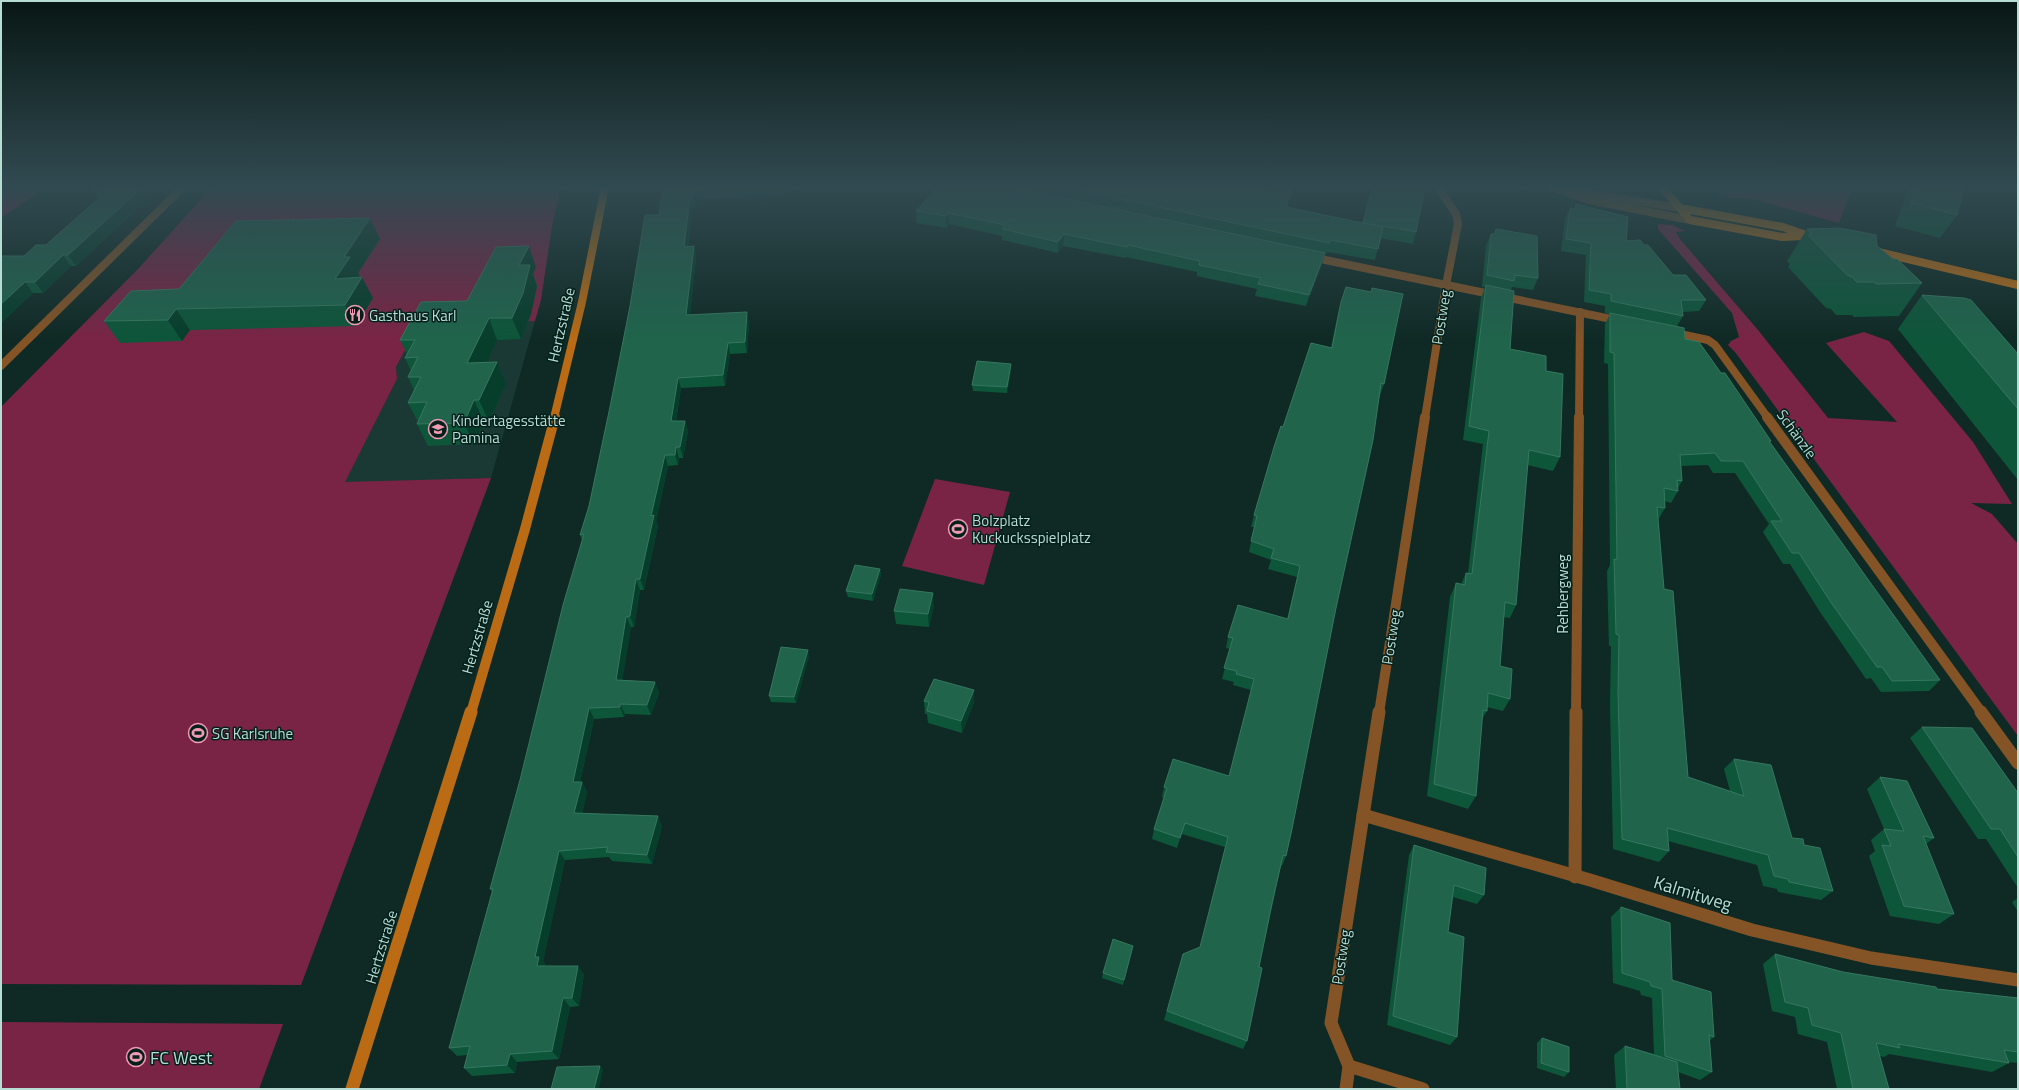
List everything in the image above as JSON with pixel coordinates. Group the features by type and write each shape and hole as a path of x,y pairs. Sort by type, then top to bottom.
{"main road":[{"name":"Hertzstraße","path":"352,1089 486,663 530,507 576,329 595,238"},
{"path":"1815,238 1820,239"},
{"path":"1865,249 2018,285"}],"street":[{"path":"1,366 132,238"},
{"name":"Postweg","path":"1349,1066 1331,1023 1446,285 1455,238"},
{"path":"1306,255 1633,324"},
{"name":"Rehbergweg","path":"1575,876 1580,312"},
{"name":"Schänzle","path":"1663,330 1705,339 1715,345 2018,763"},
{"name":"Kalmitweg","path":"1363,815 1575,876 1752,930 1810,944 1928,968 2018,980"},
{"path":"1346,1089 1349,1066 1423,1089"}],"shaded area":[{"name":"SG Karlsruhe","path":"166,238 550,238 541,300 535,321 420,323 396,367 397,379 345,482 491,478 301,985 1,984 1,407 139,268"},
{"path":"1666,238 1679,238 1758,330 1828,418 1897,422 1826,343 1864,332 1889,341 1973,442 2012,504 1971,503 1992,514 2018,544 2018,736 1735,352 1728,345 1731,341 1739,337 1732,313"},
{"name":"Kindertagesstätte Pamina","path":"535,321 491,478 344,483 397,379 396,367 420,323"},
{"name":"Bolzplatz Kuckucksspielplatz","path":"935,479 1010,492 984,585 902,566"},
{"name":"FC West","path":"1,1022 283,1024 259,1089 1,1089"}],"building":[{"path":"54,238 87,238 68,255 63,255 35,282 25,282 1,304 1,256 24,256 36,245 46,245"},
{"path":"222,238 357,238 344,257 350,257 335,279 362,277 345,305 176,309 168,320 104,321 131,291 179,289"},
{"path":"641,238 685,238 684,247 694,246 686,315 747,312 745,342 728,343 723,375 678,378 671,421 685,421 680,447 676,447 675,455 665,455 651,516 654,515 640,579 636,579 630,616 626,617 616,680 655,682 647,705 620,704 620,707 589,708 573,782 582,782 574,813 658,816 647,855 606,852 608,847 559,851 535,957 539,957 537,966 578,966 572,998 563,998 552,1051 510,1054 507,1065 464,1068 470,1046 449,1048 493,889 490,889 520,780 563,605 584,534 580,535 589,506 630,306"},
{"path":"1040,238 1061,238 1058,242"},
{"path":"1083,238 1253,238 1325,253 1309,295 1258,284 1261,278 1199,265 1200,261 1128,245 1127,247"},
{"path":"1305,238 1381,238 1378,249 1330,240 1329,243"},
{"path":"1491,238 1537,238 1538,278 1515,275 1514,281 1487,275"},
{"path":"1626,238 1626,241 1640,240 1644,245 1648,245 1673,275 1686,275 1706,300 1681,300 1683,316 1611,301 1611,294 1589,290 1591,243 1566,239"},
{"path":"1811,238 1876,238 1877,246 1893,259 1897,259 1922,283 1876,284 1874,282 1857,282 1852,277 1847,275"},
{"path":"529,246 519,265 530,265 523,293 512,318 489,318 467,363 497,362 479,400 474,400 464,423 417,424 427,402 408,403 421,377 408,377 418,357 405,358 415,340 400,340 421,302 467,301 496,247"},
{"path":"1486,285 1514,291 1510,349 1546,356 1546,371 1563,374 1560,457 1529,450 1516,605 1505,602 1500,666 1512,669 1510,699 1488,693 1487,711 1483,710 1476,796 1434,784 1456,583 1465,585 1466,573 1472,574 1489,431 1469,426"},
{"path":"1346,287 1371,292 1372,288 1403,294 1384,384 1381,383 1373,440 1336,608 1292,829 1286,856 1283,855 1271,908 1259,967 1262,968 1247,1041 1167,1011 1183,954 1200,947 1228,837 1185,823 1180,838 1154,829 1167,788 1164,787 1173,759 1229,776 1254,679 1236,674 1237,671 1224,668 1233,638 1228,637 1238,605 1288,619 1300,566 1271,558 1274,549 1251,541 1257,516 1254,515 1274,447 1281,426 1283,427 1311,343 1332,348 1341,302"},
{"path":"1922,295 1964,298 1971,300 2018,354 2018,409"},
{"path":"1610,313 1684,328 1685,339 1699,342 1721,373 1725,373 1771,441 1769,441 1940,680 1892,681 1882,667 1877,667 1830,601 1799,553 1792,553 1771,521 1782,521 1743,461 1721,461 1715,453 1680,455 1682,481 1677,480 1678,491 1664,488 1665,508 1657,507 1664,589 1673,591 1688,777 1744,796 1734,759 1771,765 1792,838 1803,839 1804,845 1820,848 1833,891 1789,882 1788,879 1774,876 1768,855 1667,828 1669,851 1622,839 1618,693 1619,635 1616,634 1614,559 1617,560 1614,353 1610,352"},
{"path":"977,361 1011,364 1007,387 972,385"},
{"path":"855,565 880,569 872,594 846,591"},
{"path":"900,589 933,593 928,614 894,611"},
{"path":"781,647 808,650 794,697 769,696"},
{"path":"934,679 974,690 961,721 927,711 929,702 924,701"},
{"path":"1922,727 1972,728 2018,793 2018,857 2000,829 1991,829"},
{"path":"1880,777 1907,781 1934,838 1923,836 1954,914 1904,906 1882,845 1891,846 1884,829 1904,831"},
{"path":"1414,845 1486,868 1484,895 1454,885 1448,932 1464,937 1457,1037 1393,1016"},
{"path":"1621,907 1670,923 1672,980 1711,992 1714,1037 1709,1035 1712,1072 1665,1056 1662,989 1651,986 1650,982 1622,973"},
{"path":"1113,939 1133,946 1124,980 1103,973"},
{"path":"1775,954 1843,972 1936,987 1937,989 2018,998 2018,1052 2004,1050 2009,1063 1898,1044 1900,1048 1876,1043 1889,1089 1853,1089 1841,1033 1812,1025 1808,1008 1785,1002"},
{"path":"1542,1038 1569,1047 1569,1072 1541,1063"},
{"path":"1625,1046 1677,1062 1680,1089 1627,1089"},
{"path":"600,1066 594,1089 551,1089 557,1067"}],"place":[{"name":"Gasthaus Karl","path":"355,315"},
{"name":"Kindertagesstätte Pamina","path":"438,429"},
{"name":"Bolzplatz Kuckucksspielplatz","path":"958,529"},
{"name":"SG Karlsruhe","path":"198,733"},
{"name":"FC West","path":"136,1057"}]}
